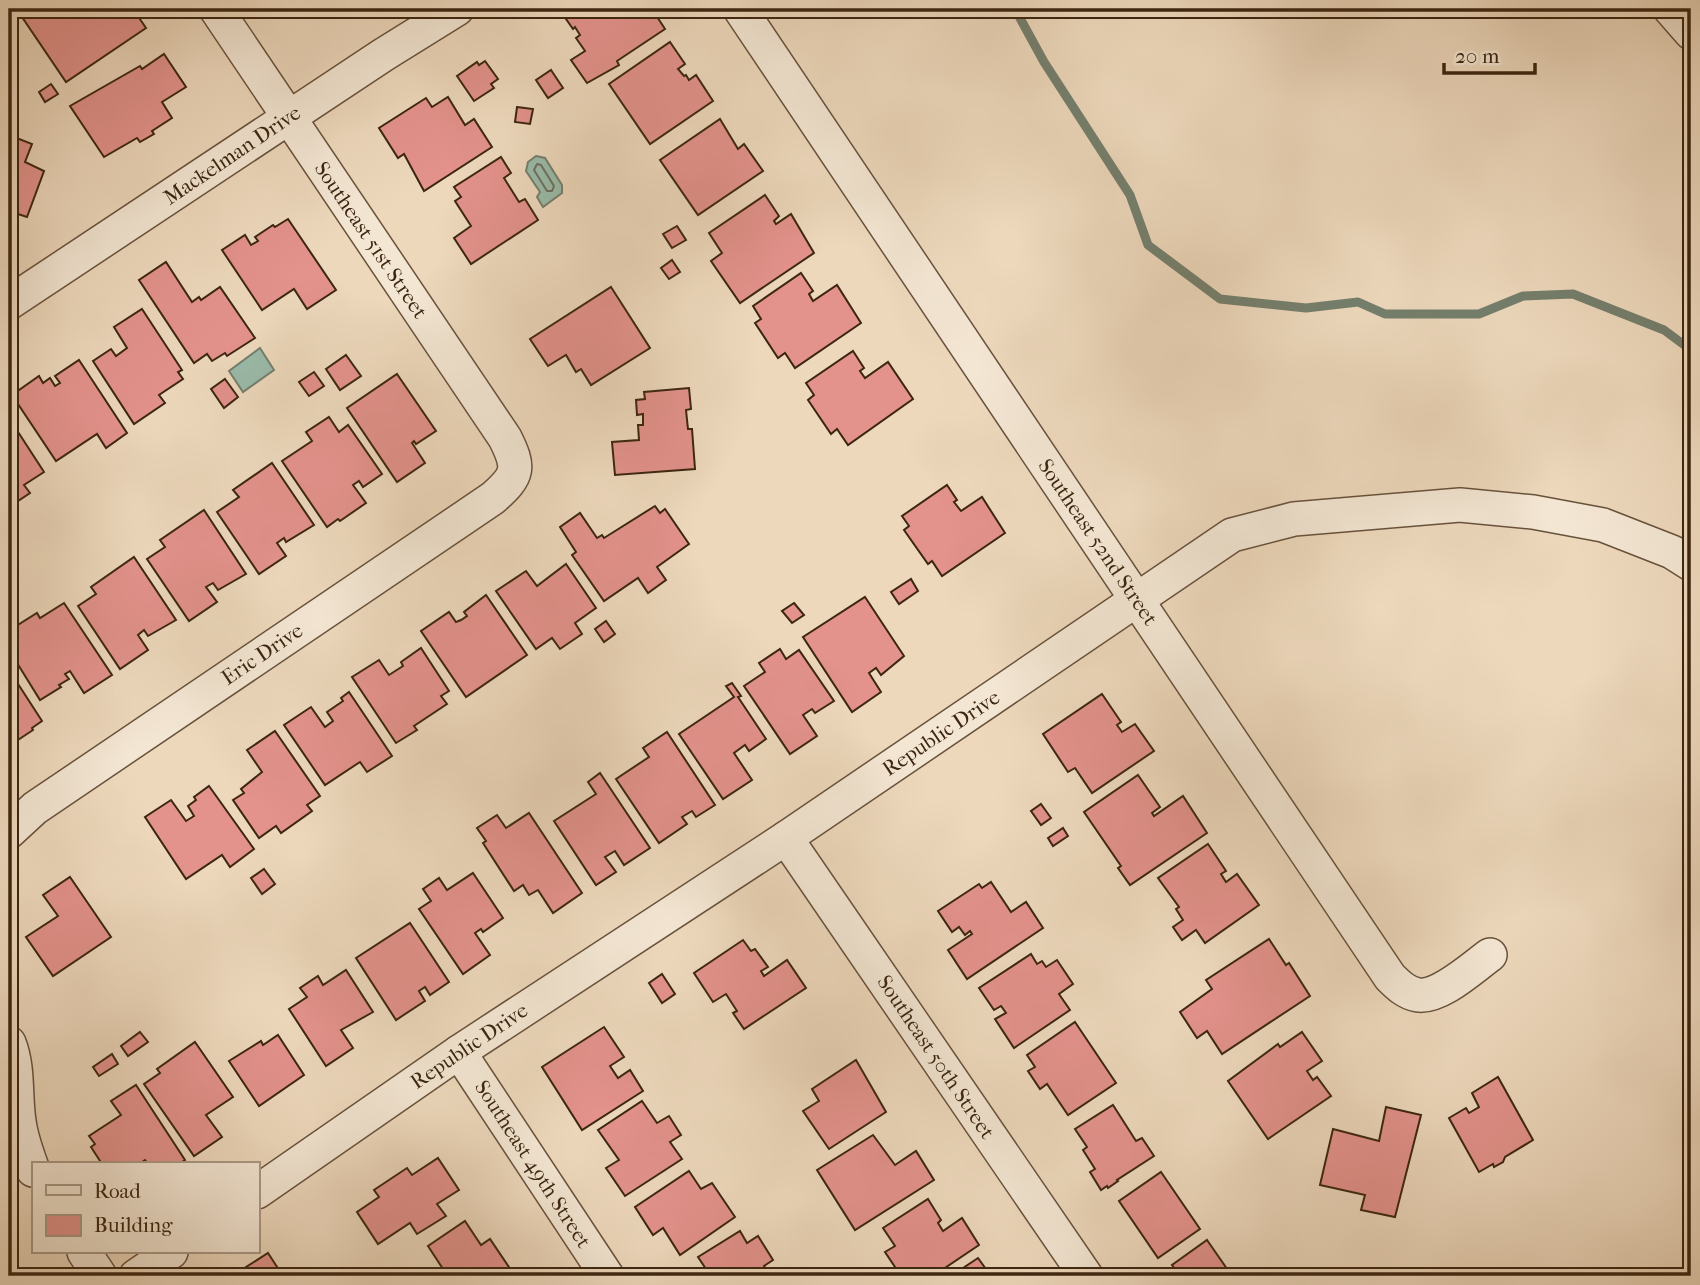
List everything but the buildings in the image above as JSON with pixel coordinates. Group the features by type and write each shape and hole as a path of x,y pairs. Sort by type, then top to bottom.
{"street":[{"name":"Southeast 51st Street","path":"216,9 505,438 516,460 514,475"},
{"name":"Mackelman Drive","path":"9,303 457,9"},
{"name":"Southeast 52nd Street","path":"740,9 1390,977 1404,990 1420,996 1441,990 1490,955"},
{"path":"1670,9 1691,33"},
{"name":"Eric Drive","path":"9,832 35,808 486,503 503,490 514,475"},
{"name":"Republic Drive","path":"259,1191 459,1052 786,838 1232,534 1294,519 1460,505 1534,512 1602,525 1672,552 1691,564"},
{"name":"Southeast 50th Street","path":"786,838 1086,1276"},
{"path":"9,1043 15,1064 19,1121 32,1167"},
{"name":"Southeast 49th Street","path":"459,1052 607,1276"},
{"path":"85,1254 100,1276"},
{"path":"136,1276 168,1254"}],"water":[{"path":"536,156 545,158 562,185 562,193 543,207 537,197 540,192 526,171 528,162"},
{"path":"260,348 274,370 243,392 229,371"}],"waterway":[{"path":"1015,9 1044,62 1130,195 1148,245 1220,299 1306,308 1358,302 1385,314 1479,314 1523,296 1573,294 1664,330 1691,350"}]}
